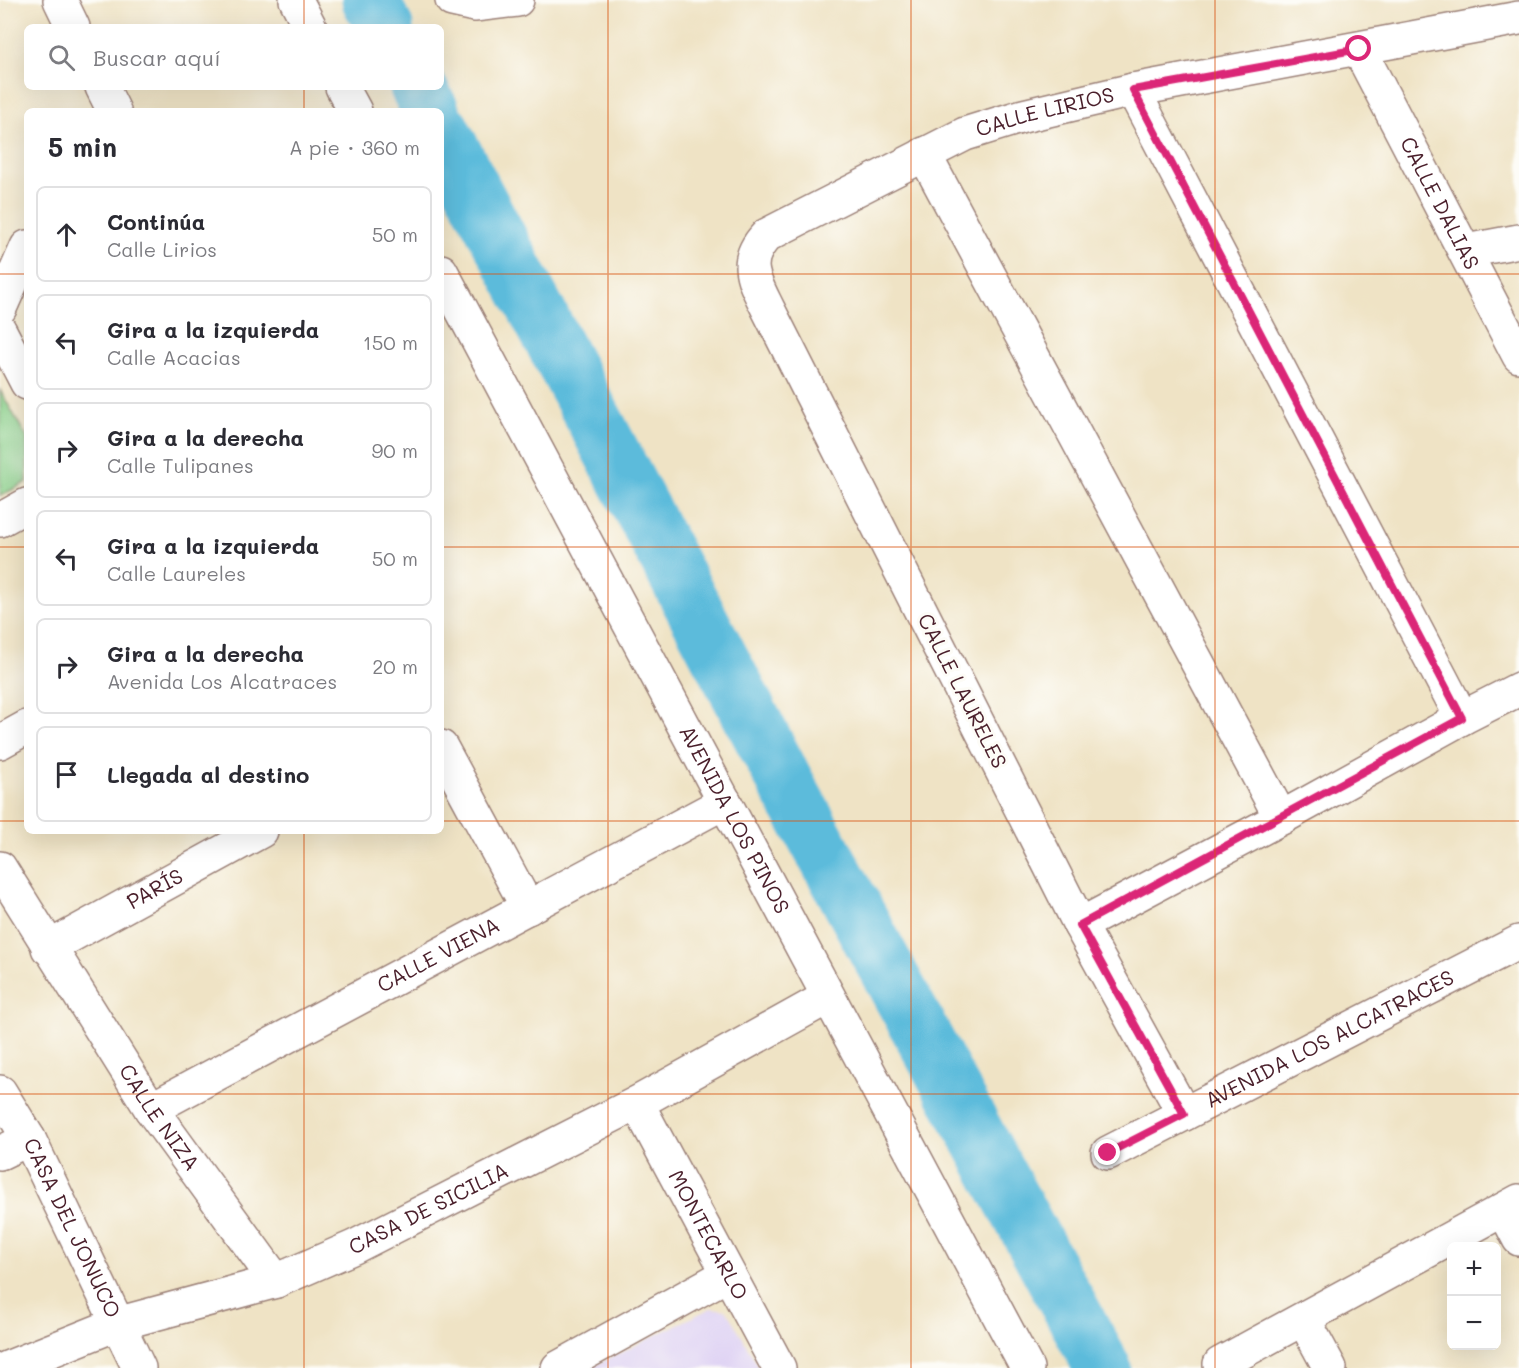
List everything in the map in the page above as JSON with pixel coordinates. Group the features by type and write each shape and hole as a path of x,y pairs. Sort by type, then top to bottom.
{"street":[{"path":"60,0 72,24"},
{"path":"296,0 308,24"},
{"path":"452,0 474,4 517,0"},
{"name":"CALLE LIRIOS","path":"750,264 756,246 767,235 965,134 1023,116 1133,90 1519,18"},
{"name":"CALLE DALIAS","path":"1359,49 1519,356"},
{"path":"89,108 98,90"},
{"path":"102,90 112,108"},
{"path":"344,90 353,108"},
{"path":"1133,90 1462,718"},
{"path":"924,154 1281,818"},
{"path":"1466,251 1519,241"},
{"path":"0,308 24,254"},
{"name":"CALLE LAURELES","path":"750,264 773,320 1080,925 1184,1114"},
{"name":"AVENIDA LOS PINOS","path":"444,278 1027,1368"},
{"path":"0,331 24,377"},
{"path":"0,520 24,507"},
{"path":"1080,925 1519,689"},
{"path":"0,742 24,729"},
{"path":"444,753 528,908"},
{"name":"CALLE VIENA","path":"151,1109 725,802"},
{"name":"PARÍS","path":"48,948 256,834"},
{"name":"CALLE NIZA","path":"0,868 48,948 151,1109 276,1281"},
{"name":"AVENIDA LOS ALCATRACES","path":"1108,1153 1519,942"},
{"name":"CASA DE SICILIA","path":"7,1368 117,1324 276,1281 354,1247 637,1103 828,997"},
{"name":"CASA DEL JONUCO","path":"0,1092 29,1139 139,1368"},
{"name":"MONTECARLO","path":"637,1103 779,1368"},
{"path":"0,1153 29,1139"},
{"path":"1220,1364 1511,1206 1519,1239"},
{"path":"558,1368 728,1274"},
{"path":"1304,1320 1330,1368"}],"shaded area":[{"path":"711,1308 726,1310 730,1315 759,1368 590,1368"}],"green space":[{"path":"0,390 24,433 24,484 0,496"}],"waterway":[{"path":"370,0 383,24"},
{"path":"420,90 429,108"},
{"path":"444,135 785,781 1103,1368"}],"route":[{"path":"1108,1153 1184,1114 1080,925 1462,718 1133,90 1359,49"}]}
